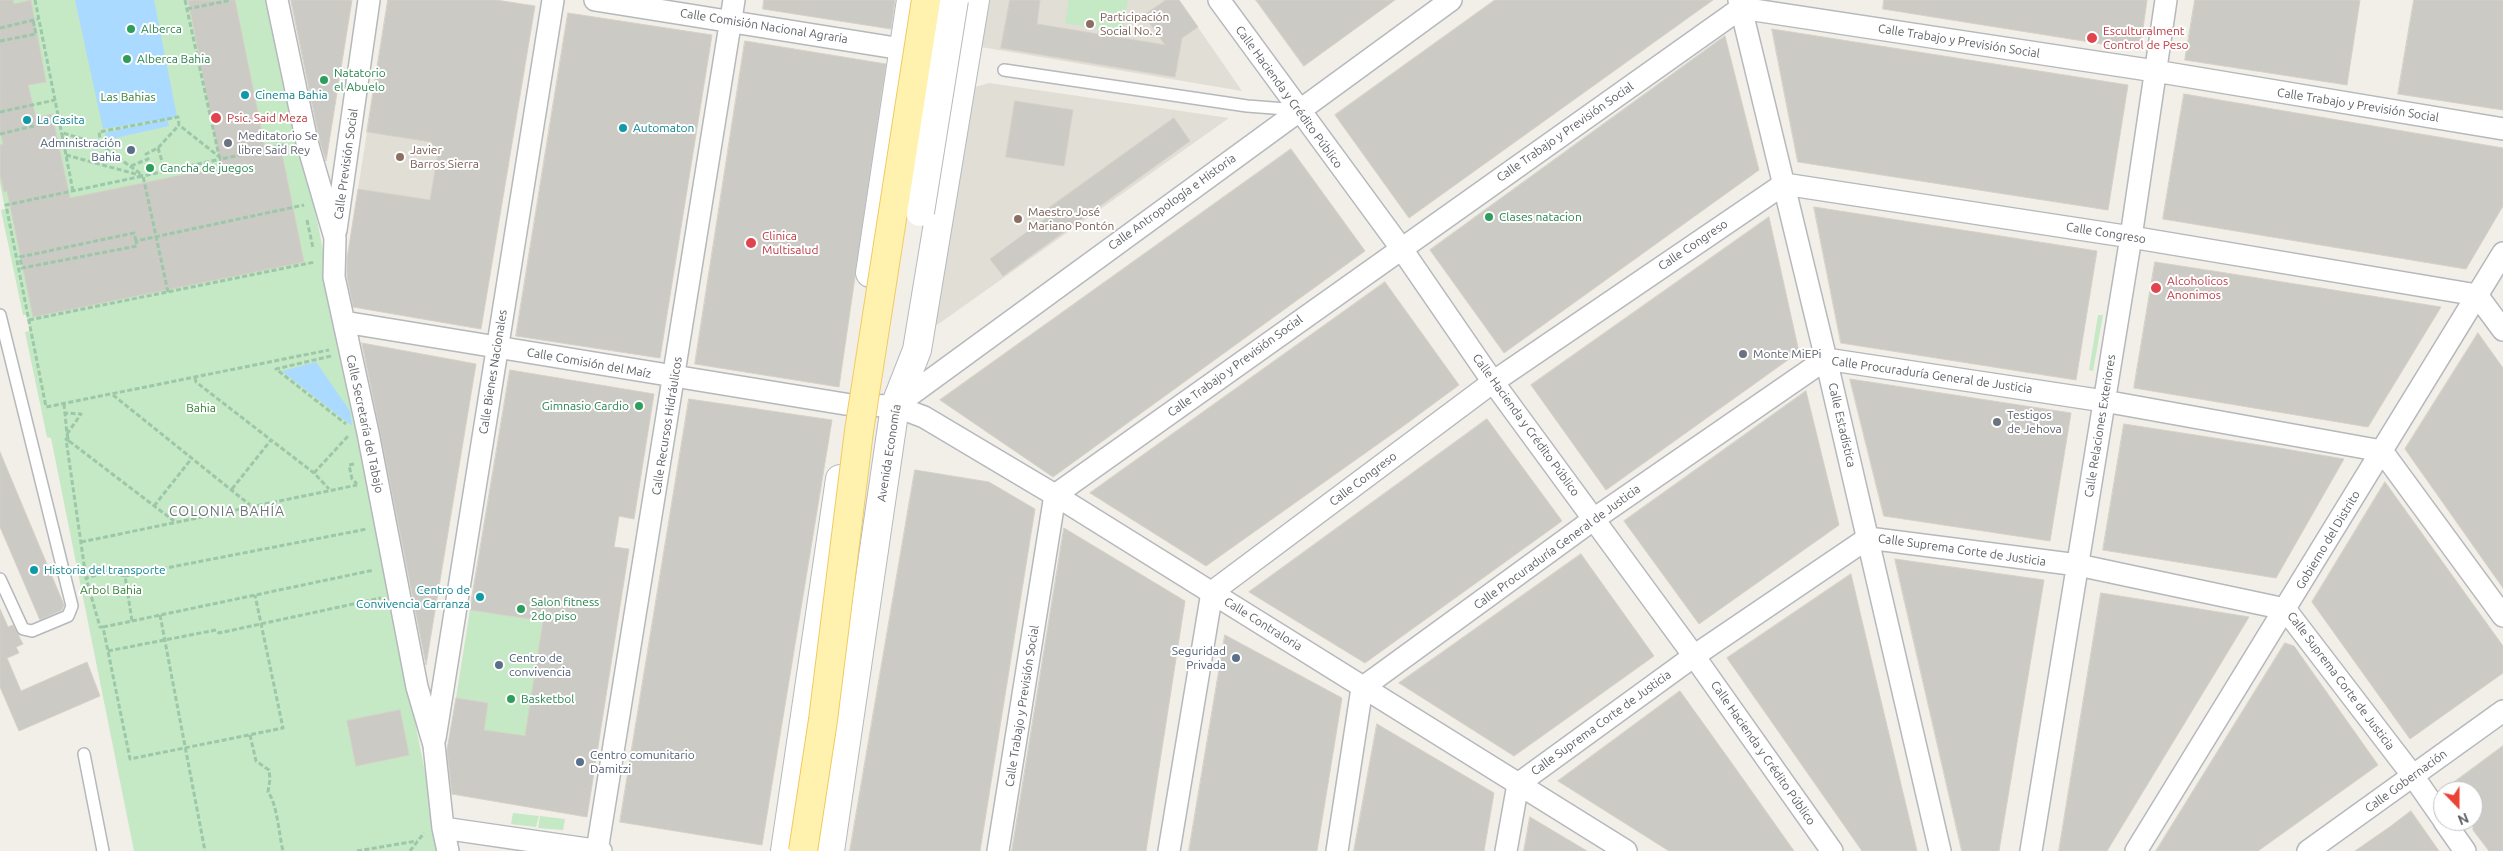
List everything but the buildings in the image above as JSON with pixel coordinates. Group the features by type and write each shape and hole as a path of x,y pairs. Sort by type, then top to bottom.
{"main road":[{"path":"785,851 902,49 911,0"},
{"path":"803,851 823,720 860,431 926,0"},
{"path":"895,406 920,212 954,0"},
{"name":"Avenida Economía","path":"830,851 895,406 916,350 975,0"}],"street":[{"name":"Calle Secretaría del Tabajo","path":"277,0 307,142 335,238 334,277 368,433 417,687 434,745 443,828 448,851"},
{"name":"Calle Previsión Social","path":"335,238 369,0"},
{"name":"Calle Bienes Nacionales","path":"434,745 553,0"},
{"name":"Calle Comisión Nacional Agraria","path":"595,0 902,49"},
{"name":"Calle Recursos Hidráulicos","path":"599,851 734,0"},
{"name":"Calle Hacienda y Crédito Público","path":"1219,0 1401,248 1493,382 1694,656 1832,851"},
{"name":"Calle Antropología e Historia","path":"895,406 1451,0"},
{"name":"Calle Relaciones Exteriores","path":"2031,851 2131,237 2166,0"},
{"name":"Calle Trabajo y Previsión Social","path":"998,851 1056,495 1740,4 2503,129"},
{"name":"Calle Estadística","path":"1740,4 1826,359 1940,851"},
{"name":"Calle Congreso","path":"1212,592 1493,382 1784,184 2131,237 2478,295"},
{"name":"Gobierno del Distrito","path":"2136,851 2503,253"},
{"path":"2478,295 2503,330"},
{"name":"Calle Comisión del Maíz","path":"344,322 851,405 895,406"},
{"name":"Calle Procuraduría General de Justicia","path":"1362,688 1594,519 1826,359 2104,401 2382,451"},
{"name":"Calle Contraloria","path":"895,406 924,417 1056,495 1362,688 1626,851"},
{"path":"2382,451 2503,616"},
{"name":"Calle Suprema Corte de Justicia","path":"1506,851 1518,784 1694,656 1868,538 2078,565 2285,609 2433,804"},
{"path":"1169,851 1212,592"},
{"path":"1337,851 1362,688"},
{"name":"Calle Gobernación","path":"2308,851 2503,711"},
{"path":"443,828 599,851"},
{"name":"Calle Suprema Corte de Justicia","path":"2451,831 2465,851"}],"lane":[{"path":"1004,70 1247,106 1299,110"},
{"path":"0,315 72,606 70,612 60,620 28,631 20,624 0,579"},
{"path":"84,754 103,851"}],"path":[{"path":"34,0 74,191"},
{"path":"185,0 221,158"},
{"path":"187,10 231,0"},
{"path":"0,42 36,34 33,20"},
{"path":"0,28 38,20"},
{"path":"0,112 55,100"},
{"path":"101,145 99,132 178,117 179,125 221,158"},
{"path":"0,134 59,120"},
{"path":"130,166 148,159 146,154 158,148 179,125"},
{"path":"62,135 63,133 70,134 101,145 143,176 168,292"},
{"path":"290,144 6,205 21,269 46,407 336,349"},
{"path":"158,148 165,171"},
{"path":"66,155 143,176"},
{"path":"136,240 304,205"},
{"path":"134,234 136,240 137,246 21,269 20,256 134,234"},
{"path":"29,320 316,262"},
{"path":"314,473 354,430 276,369 337,355"},
{"path":"195,378 196,382 314,473 329,490"},
{"path":"112,394 232,489 250,506"},
{"path":"64,404 69,441 174,521"},
{"path":"65,413 81,414 67,434"},
{"path":"69,441 66,439 86,578 100,628 382,569"},
{"path":"232,489 272,440"},
{"path":"154,506 192,458"},
{"path":"81,542 174,521 364,483"},
{"path":"86,578 109,572 125,576 368,529"},
{"path":"125,576 132,621"},
{"path":"103,627 130,759 250,735 283,728 255,596"},
{"path":"108,651 216,630 219,633 386,597"},
{"path":"160,615 205,851"},
{"path":"250,735 256,761 269,770 268,792 274,800 283,851"},
{"path":"357,851 411,840 418,841 410,851"}],"shaded area":[{"name":"Participación Social No. 2","path":"989,0 1179,0 1242,91 981,47"},
{"name":"Maestro José Mariano Pontón","path":"989,83 1229,118 937,325 930,321 975,87"},
{"name":"Javier Barros Sierra","path":"367,132 439,143 430,200 358,189"}],"green space":[{"name":"Bahia","path":"0,0 272,0 316,213 441,851 134,851 51,438 47,437 25,332 30,331 26,315 23,315 1,210 5,209 0,183"},
{"path":"1069,0 1128,0 1122,33 1065,23"},
{"path":"2098,315 2103,315 2093,371 2089,370"},
{"name":"Centro de convivencia","path":"470,610 543,621 525,737 484,730 488,703 456,698"},
{"path":"513,813 539,816 536,827 511,824"},
{"path":"540,816 565,819 563,830 538,828"}],"water":[{"name":"Alberca Bahia","path":"75,0 154,0 177,117 103,129"},
{"path":"167,119 169,126 106,140 105,133"},
{"path":"316,362 350,411 352,426 282,371"}],"place":[{"name":"Participación Social No. 2","path":"1090,24"},
{"name":"Alberca","path":"131,29"},
{"name":"Esculturalment Control de Peso","path":"2092,38"},
{"name":"Alberca Bahia","path":"127,59"},
{"name":"Natatorio el Abuelo","path":"324,80"},
{"name":"Cinema Bahia","path":"245,95"},
{"name":"Psic. Said Meza","path":"216,118"},
{"name":"La Casita","path":"27,120"},
{"name":"Automaton","path":"623,128"},
{"name":"Meditatorio Se libre Said Rey","path":"228,143"},
{"name":"Administración Bahia","path":"131,150"},
{"name":"Javier Barros Sierra","path":"400,157"},
{"name":"Cancha de juegos","path":"150,168"},
{"name":"Clases natacion","path":"1489,217"},
{"name":"Maestro José Mariano Pontón","path":"1018,219"},
{"name":"Clinica Multisalud","path":"751,243"},
{"name":"Alcoholicos Anonimos","path":"2156,288"},
{"name":"Monte MiEPi","path":"1743,354"},
{"name":"Gimnasio Cardio","path":"639,406"},
{"name":"Testigos de Jehova","path":"1997,422"},
{"name":"Historia del transporte","path":"34,570"},
{"name":"Centro de Convivencia Carranza","path":"480,597"},
{"name":"Salon fitness 2do piso","path":"521,609"},
{"name":"Seguridad Privada","path":"1236,658"},
{"name":"Centro de convivencia","path":"499,665"},
{"name":"Basketbol","path":"511,699"},
{"name":"Centro comunitario Damitzi","path":"580,762"}],"district":[{"name":"COLONIA BAHÍA","path":"227,511"}],"park label":[{"name":"Las Bahias","path":"128,97"},
{"name":"Arbol Bahia","path":"111,590"}]}
